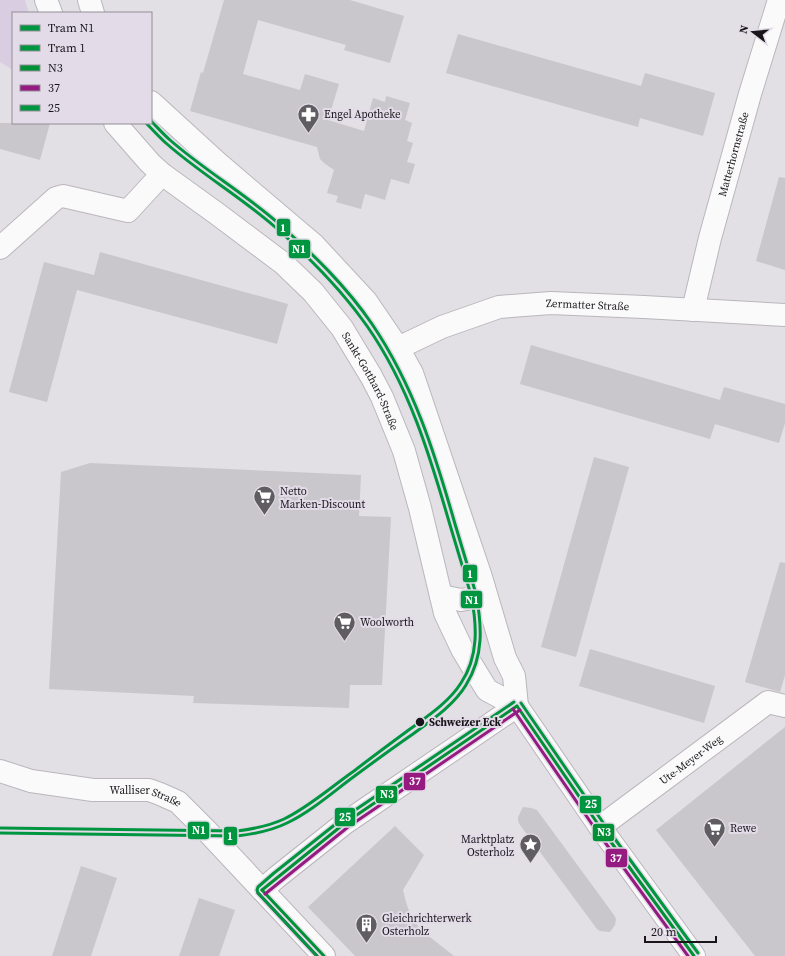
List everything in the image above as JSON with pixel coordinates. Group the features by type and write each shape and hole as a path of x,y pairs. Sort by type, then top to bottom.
{"street":[{"path":"46,0 51,12"},
{"path":"88,0 94,12"},
{"name":"Matterhornstraße","path":"693,310 710,238 750,94 779,0"},
{"name":"Sankt-Gotthard-Straße","path":"152,103 220,165 314,245 366,301 398,348 412,373 484,588 505,658 514,676 517,706"},
{"name":"Sankt-Gotthard-Straße","path":"116,124 150,163 162,174 284,264 313,292 342,328 382,397 404,451 420,508 445,613 462,649 487,690 517,706 600,827 692,955"},
{"path":"0,248 56,198 63,196 128,211 162,174"},
{"name":"Zermatter Straße","path":"398,348 442,327 499,307 551,303 785,315"},
{"path":"441,596 460,600 472,598 484,588"},
{"name":"Ute-Meyer-Weg","path":"600,827 768,702 785,706"},
{"path":"262,890 345,823 517,706"},
{"name":"Walliser Straße","path":"0,771 31,781 93,790 149,790 178,802 324,956"}],"shaded area":[{"path":"0,0 25,0 29,12 12,12 12,69 0,62"}],"building":[{"path":"224,0 350,0 404,16 390,63 344,50 346,45 258,20 243,74 300,90 305,74 339,84 328,120 364,131 373,98 385,102 386,96 410,103 405,120 412,123 407,141 413,143 407,162 415,164 409,184 391,179 385,200 365,194 361,209 336,202 338,196 327,193 334,170 320,159 317,147 190,111 201,72 203,73"},
{"path":"458,34 641,86 645,73 715,93 703,136 640,118 638,127 446,73"},
{"path":"0,123 50,124 40,160 0,149"},
{"path":"779,177 785,178 785,270 756,261"},
{"path":"100,252 288,304 277,344 77,290 47,402 9,392 44,262 94,275"},
{"path":"531,345 720,400 724,387 785,404 785,423 779,443 715,424 710,439 520,384"},
{"path":"594,457 629,467 576,657 541,647"},
{"path":"90,463 361,475 359,516 391,517 382,685 350,685 349,708 193,703 194,696 49,689 61,472"},
{"path":"780,562 785,563 785,675 780,692 745,682"},
{"path":"590,649 715,686 704,723 579,686"},
{"path":"785,727 785,956 755,956 656,830"},
{"path":"523,807 537,810 614,915 616,919 615,925 610,932 600,931 597,929 520,825 518,817"},
{"path":"395,826 424,855 403,890 410,914 417,925 426,934 454,956 355,956 308,907"},
{"path":"81,866 117,878 91,956 52,956"},
{"path":"199,898 235,910 219,956 179,956"}],"tram line":[{"name":"1","path":"0,833 237,836 275,828 287,823 314,807 442,712 466,685 472,674 479,652 480,618 476,594 440,472 422,421 400,372 387,348 362,310 340,284 304,247 265,212 210,172 167,138 152,122"},
{"name":"N1","path":"0,828 237,831 261,827 278,821 311,803 438,708 461,683 467,673 474,651 475,629 471,595 442,499 417,422 395,373 382,349 357,312 324,274 300,250 262,216 207,176 164,142 147,124"}],"transit line":[{"name":"25","path":"317,956 258,893 258,887 342,819 514,702"},
{"name":"25","path":"521,703 604,824 698,953"},
{"name":"N3","path":"517,706 600,827 694,956"},
{"name":"N3","path":"262,890 345,823 517,706"},
{"name":"37","path":"513,709 596,830 688,956"},
{"name":"37","path":"265,894 348,827 520,710"},
{"name":"N3","path":"262,890 324,956"},
{"name":"37","path":"258,893 317,956"}],"place":[{"name":"Engel Apotheke","path":"308,134"},
{"name":"Netto Marken-Discount","path":"264,516"},
{"name":"Woolworth","path":"345,642"},
{"name":"Schweizer Eck","path":"420,722"},
{"name":"Rewe","path":"714,848"},
{"name":"Marktplatz Osterholz","path":"530,864"},
{"name":"Gleichrichterwerk Osterholz","path":"366,944"}]}
